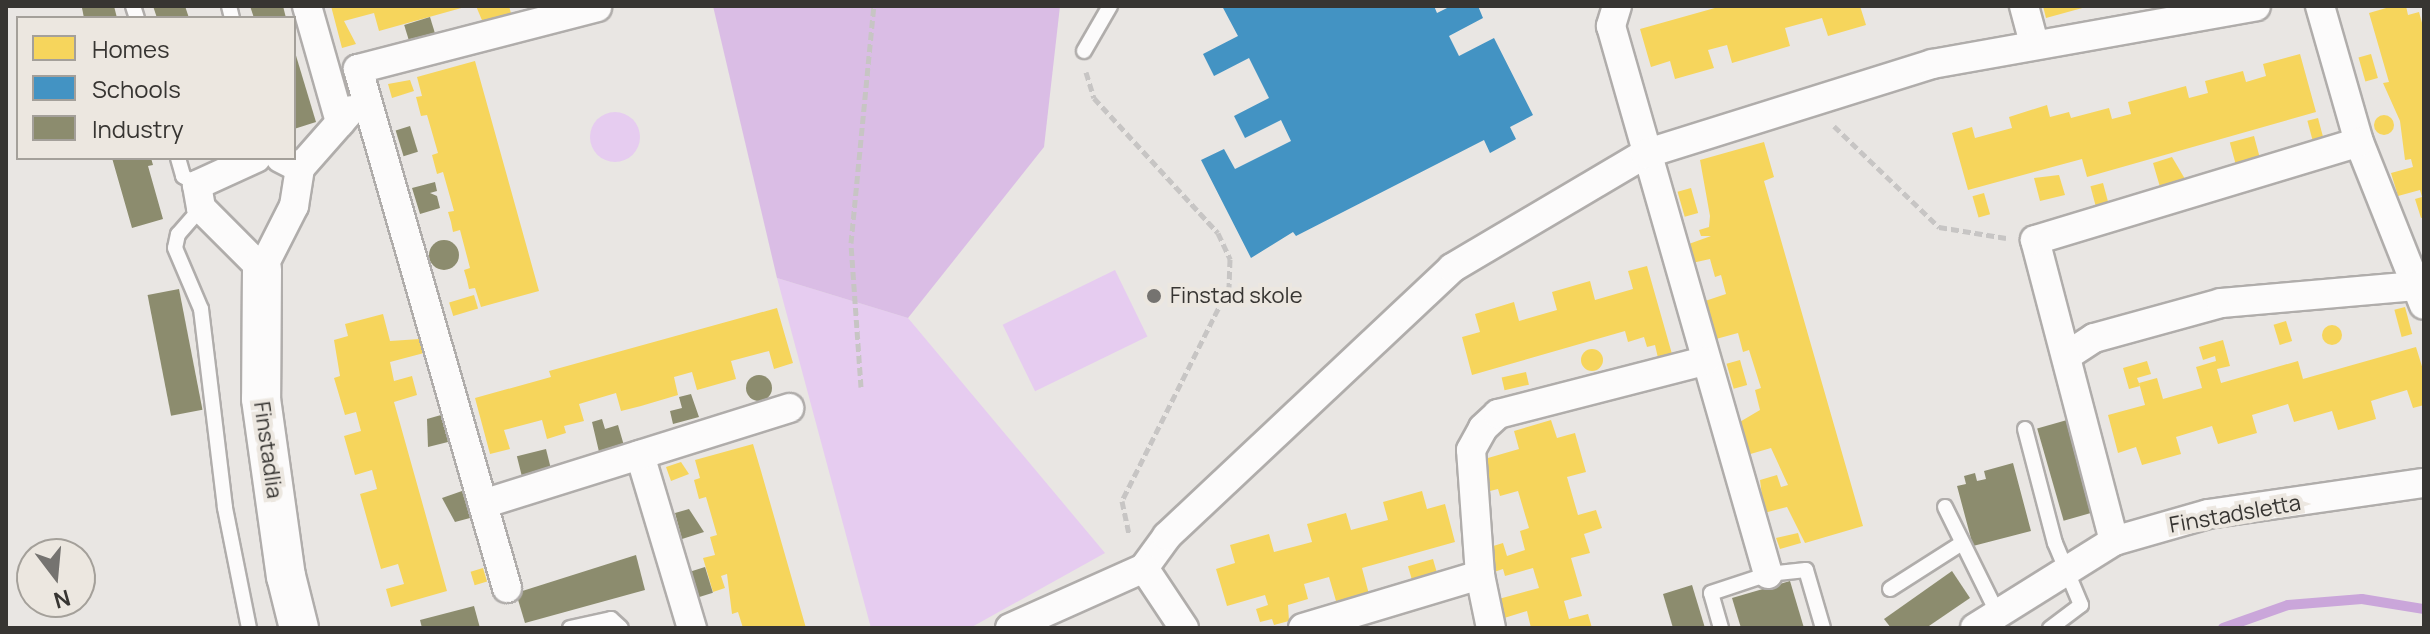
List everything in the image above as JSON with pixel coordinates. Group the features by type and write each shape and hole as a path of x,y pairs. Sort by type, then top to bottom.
{"street":[{"path":"307,6 340,122"},
{"path":"1617,6 1611,26 1645,154 1768,574"},
{"path":"2024,6 2034,44"},
{"path":"1010,628 1144,568 1167,536 1452,268 1645,154 1932,64 2256,6"},
{"path":"2068,355 2094,338 2221,303 2420,296 2359,142 2320,6"},
{"path":"507,588 358,69 597,7"},
{"path":"296,158 340,122 365,94"},
{"path":"2114,541 2068,355 2035,240 2359,142"},
{"path":"253,160 199,196 262,269"},
{"name":"Finstadlia","path":"290,163 294,206 262,269 261,399 286,576 299,628"},
{"path":"1491,628 1480,575 1471,450 1483,428 1498,414 1704,361"},
{"path":"483,504 789,408"},
{"path":"640,455 692,628"},
{"name":"Finstadsletta","path":"1986,620 2067,567 2114,541 2208,514 2424,483"},
{"path":"1144,568 1184,628"},
{"path":"1303,628 1364,621 1480,575"}],"lane":[{"path":"1084,51 1110,6"},
{"path":"179,160 183,176 199,196 178,234 175,248 201,309 225,508 249,628"},
{"path":"2025,429 2055,543 2081,605 2050,628"},
{"path":"1945,507 1986,620"},
{"path":"1890,589 1959,545"},
{"path":"1721,628 1711,593 1768,574 1806,570 1823,628"},
{"path":"570,628 611,619 621,628"}],"path":[{"path":"861,387 851,243 874,6"},
{"path":"1084,51 1094,98 1218,233 1230,259 1229,287 1122,501 1129,537 1144,568"},
{"path":"1810,103 1939,227 2035,240"}],"shaded area":[{"path":"713,6 1060,6 1044,147 908,318 777,278"},
{"path":"615,112 632,120 640,137 632,154 615,162 598,154 590,137 598,120"},
{"path":"1115,270 1147,337 1035,391 1003,325"},
{"path":"777,278 908,318 1105,553 970,628 871,628"}],"building: Homes":[{"path":"331,6 465,7 379,31 374,13 344,21 356,44 342,48"},
{"path":"476,6 509,6 512,17 484,25"},
{"path":"1722,6 1860,6 1866,25 1828,36 1822,18 1785,28 1790,46 1732,63 1727,45 1708,50 1714,68 1675,79 1670,61 1651,67 1640,29"},
{"path":"2043,6 2086,6 2086,7 2046,18"},
{"path":"2393,6 2406,6 2408,15 2419,12 2424,30 2424,217 2421,218 2415,199 2422,197 2420,190 2398,196 2391,173 2413,167 2411,159 2405,160 2400,121 2383,83 2389,82 2369,13"},
{"path":"2300,54 2316,112 2087,177 2082,159 1968,190 1952,133 1972,127 1975,138 2012,128 2009,117 2047,105 2050,117 2069,112 2071,118 2109,108 2112,119 2131,114 2128,102 2186,86 2189,98 2208,93 2205,81 2243,71 2246,82 2266,76 2263,64"},
{"path":"2371,54 2378,78 2365,82 2359,58"},
{"path":"475,61 539,291 481,307 475,288 469,289 464,270 470,268 460,230 453,232 448,212 454,211 443,172 437,174 432,155 438,153 427,115 421,116 416,97 422,96 417,77"},
{"path":"410,80 414,91 392,98 388,84"},
{"path":"2384,115 2391,118 2394,125 2391,132 2384,135 2377,132 2374,125 2377,118"},
{"path":"2318,118 2324,141 2314,144 2307,121"},
{"path":"2254,136 2260,158 2236,165 2230,142"},
{"path":"1764,142 1774,177 1764,181 1863,526 1805,543 1787,507 1764,513 1760,480 1777,475 1781,487 1788,485 1771,448 1747,455 1738,423 1760,410 1755,390 1761,388 1749,350 1743,352 1738,333 1716,339 1705,301 1726,294 1721,275 1715,277 1710,259 1692,263 1686,245 1711,236 1701,236 1699,230 1709,227 1710,216 1700,160"},
{"path":"2172,157 2185,179 2160,187 2153,163"},
{"path":"2059,175 2065,195 2040,201 2034,178"},
{"path":"2103,183 2108,202 2096,206 2090,186"},
{"path":"1691,188 1698,213 1685,217 1678,192"},
{"path":"1984,193 1990,214 1979,217 1972,196"},
{"path":"1647,266 1672,354 1658,358 1655,345 1647,347 1644,337 1628,342 1625,331 1472,375 1462,337 1480,332 1475,314 1514,302 1519,321 1557,310 1552,292 1590,281 1595,300 1633,289 1628,271"},
{"path":"474,295 478,308 453,316 449,303"},
{"path":"2405,307 2412,334 2402,337 2394,310"},
{"path":"777,308 793,363 774,369 769,351 731,361 736,379 697,390 692,372 674,377 678,395 641,406 621,411 616,393 579,404 584,421 564,426 566,433 547,439 542,420 504,430 510,449 490,454 475,398 551,377 549,371"},
{"path":"383,314 390,341 420,339 424,353 390,362 394,381 412,376 417,395 394,402 447,591 391,607 386,589 404,584 398,564 381,569 360,494 377,489 372,470 355,475 344,436 361,431 356,412 345,415 334,378 340,376 334,340 348,336 345,324"},
{"path":"2286,321 2292,341 2280,345 2274,325"},
{"path":"2332,325 2339,328 2342,335 2339,342 2332,345 2325,342 2322,335 2325,328"},
{"path":"2223,340 2230,366 2217,369 2221,383 2298,361 2303,379 2416,347 2424,373 2424,405 2413,408 2407,390 2371,401 2376,419 2338,430 2332,411 2294,422 2288,404 2252,415 2257,433 2218,444 2212,426 2176,437 2181,454 2142,465 2136,447 2118,453 2108,415 2145,405 2139,383 2157,378 2163,399 2202,388 2196,367 2216,361 2215,356 2203,360 2199,347"},
{"path":"1592,349 1603,360 1592,371 1581,360"},
{"path":"1740,360 1747,385 1734,389 1727,364"},
{"path":"2147,361 2151,374 2137,378 2140,386 2129,389 2123,368"},
{"path":"1526,372 1529,385 1505,390 1502,378"},
{"path":"1551,420 1557,438 1575,433 1586,472 1567,477 1578,515 1596,510 1602,528 1584,534 1590,553 1571,558 1582,596 1564,601 1569,619 1588,614 1592,628 1531,628 1527,611 1501,619 1495,600 1539,588 1533,568 1505,576 1503,569 1494,572 1490,547 1503,543 1507,556 1525,550 1520,531 1529,528 1518,491 1500,496 1498,489 1490,491 1481,460 1519,449 1514,431"},
{"path":"753,444 806,628 743,628 738,612 732,614 727,574 721,576 725,588 713,592 703,558 715,555 710,537 717,535 706,497 699,499 694,480 700,478 695,460"},
{"path":"681,462 689,474 671,481 666,467"},
{"path":"1422,491 1427,509 1445,504 1455,542 1362,568 1370,598 1336,601 1329,577 1304,584 1308,599 1288,605 1289,621 1274,625 1272,619 1260,622 1256,609 1268,605 1265,595 1227,606 1216,569 1235,563 1230,545 1269,534 1274,552 1312,542 1307,524 1346,513 1351,530 1388,520 1383,502"},
{"path":"1798,533 1801,543 1780,549 1776,538"},
{"path":"1433,559 1437,573 1412,581 1408,566"},
{"path":"483,568 487,581 475,585 471,572"}],"building: Schools":[{"path":"1222,6 1434,6 1437,13 1451,6 1478,6 1483,18 1449,36 1459,56 1494,38 1533,115 1510,127 1516,139 1490,153 1484,140 1296,236 1293,232 1251,258 1201,160 1224,149 1235,169 1291,141 1281,120 1245,138 1234,116 1269,98 1249,58 1214,76 1203,54 1238,36"}],"building: Industry":[{"path":"114,6 116,16 84,16 82,8"},
{"path":"153,6 185,6 188,16 156,16"},
{"path":"250,6 283,6 286,16 253,16"},
{"path":"430,17 435,33 409,41 404,25"},
{"path":"296,56 316,122 296,128"},
{"path":"410,126 418,152 404,156 396,130"},
{"path":"113,160 152,160 153,165 148,166 163,219 132,228"},
{"path":"435,182 437,191 430,193 437,196 440,208 420,214 412,188"},
{"path":"444,240 455,244 459,255 455,266 444,270 433,266 429,255 433,244"},
{"path":"179,289 202,410 171,416 148,295"},
{"path":"759,375 768,379 772,388 768,397 759,401 750,397 746,388 750,379"},
{"path":"691,394 699,417 673,424 670,411 682,408 679,397"},
{"path":"441,415 448,442 428,447 427,419"},
{"path":"602,419 605,429 618,425 625,449 600,456 592,422"},
{"path":"2067,420 2093,512 2064,521 2037,429"},
{"path":"546,449 552,473 523,481 517,456"},
{"path":"2013,463 2031,531 1973,546 1957,486 1966,484 1964,476 1975,473 1977,481 1986,479 1984,471"},
{"path":"462,491 470,518 455,522 442,498"},
{"path":"689,509 704,532 682,539 675,513"},
{"path":"636,555 645,590 525,623 516,593"},
{"path":"705,567 713,593 699,597 691,571"},
{"path":"1952,571 1970,598 1926,628 1891,628 1884,619"},
{"path":"1790,581 1804,628 1741,628 1732,598"},
{"path":"1692,585 1705,628 1673,628 1663,594"},
{"path":"474,606 480,628 422,628 420,620"}],"waterway":[{"path":"2223,628 2288,605 2362,599 2424,609"}],"place":[{"name":"Finstad skole","path":"1154,296"}]}
